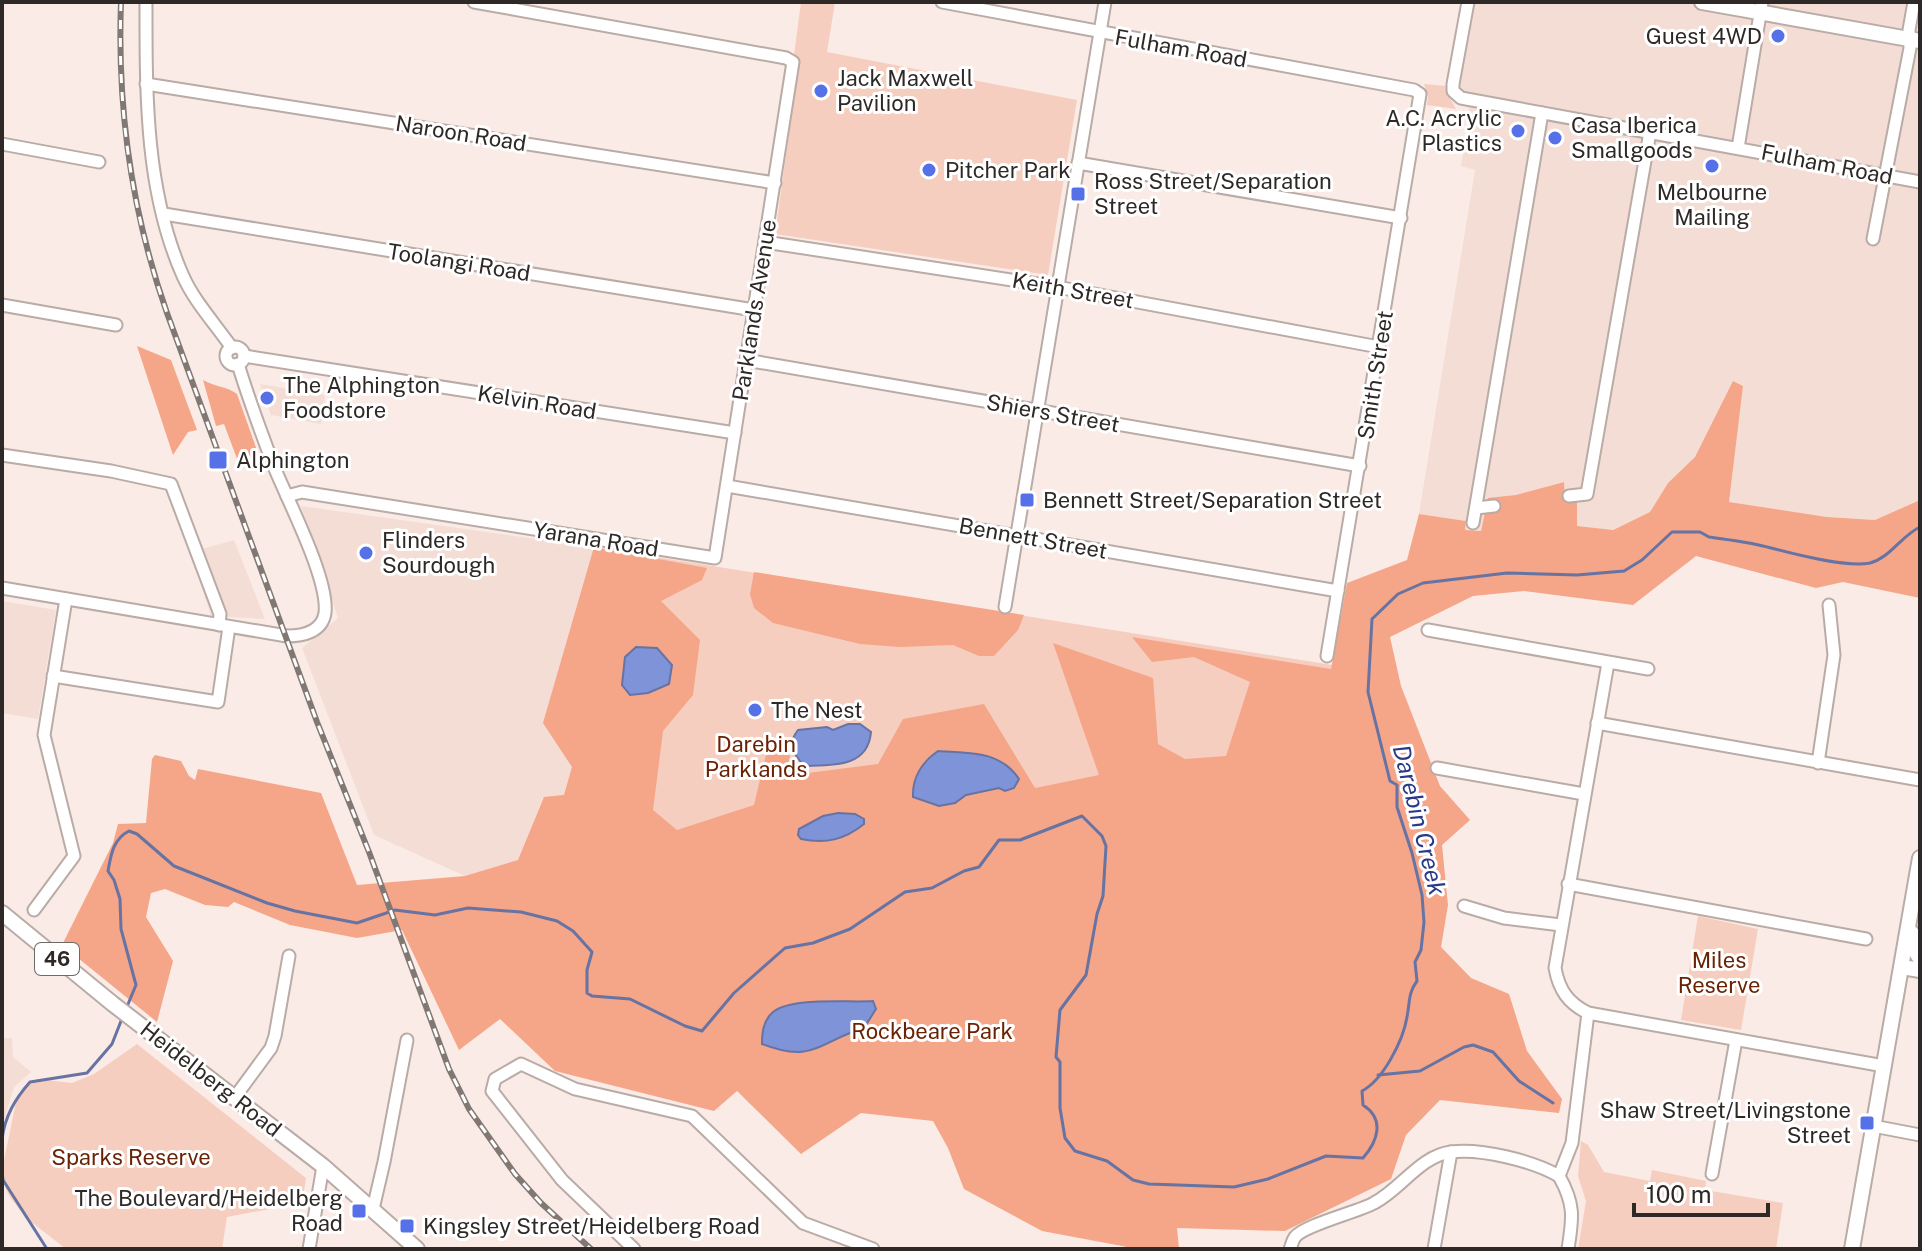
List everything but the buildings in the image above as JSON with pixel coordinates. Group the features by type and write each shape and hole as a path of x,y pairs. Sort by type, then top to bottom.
{"main road":[{"path":"1702,2 1762,7 1915,40"},
{"path":"1852,1249 1920,858"},
{"name":"Heidelberg Road","path":"2,913 113,1004 323,1166 417,1249"},
{"path":"1911,913 1914,949 1920,959"},
{"path":"1902,967 1920,970"}],"street":[{"path":"2,588 287,636 304,635 319,627 323,619 325,591 287,496 241,360 230,364 228,351 232,348 184,280 171,246 152,157 146,84 146,2"},
{"path":"474,2 531,7"},
{"name":"Fulham Road","path":"942,2 987,6 1100,33 1414,90 1420,94"},
{"path":"1005,607 1105,2"},
{"name":"Fulham Road","path":"1468,2 1453,91 1461,98 1920,182"},
{"path":"1873,239 1910,48 1915,40 1914,2"},
{"name":"Parklands Avenue","path":"531,7 786,58 793,62 715,558"},
{"path":"1738,148 1762,7"},
{"name":"Naroon Road","path":"146,84 775,183"},
{"name":"Smith Street","path":"1327,656 1420,94"},
{"path":"1473,523 1542,113"},
{"path":"1569,496 1587,494 1650,132"},
{"path":"2,144 99,162"},
{"path":"1078,163 1401,218"},
{"name":"Toolangi Road","path":"164,214 754,310"},
{"name":"Keith Street","path":"765,242 1057,287 1379,347"},
{"path":"2,305 116,325"},
{"name":"Kelvin Road","path":"241,360 735,433"},
{"name":"Shiers Street","path":"746,360 1360,466"},
{"path":"2,455 111,471 171,484 224,626 218,702 53,676"},
{"name":"Bennett Street","path":"727,486 1338,591"},
{"name":"Yarana Road","path":"287,496 302,492 715,558"},
{"path":"1476,508 1494,506"},
{"path":"34,910 74,856 44,739 66,599"},
{"path":"1818,763 1834,655 1829,605"},
{"path":"1428,630 1648,669"},
{"path":"1608,663 1555,968 1566,999 1588,1013 1884,1066"},
{"path":"1597,723 1920,780"},
{"path":"1437,768 1584,794"},
{"path":"1568,884 1866,939"},
{"path":"1464,906 1504,918 1561,925"},
{"path":"235,1097 271,1048 289,956"},
{"path":"1559,1176 1572,1143 1588,1013"},
{"path":"373,1209 407,1040"},
{"path":"1712,1174 1736,1040"},
{"path":"634,1249 562,1180 492,1091 495,1079 521,1064 575,1089 692,1116 803,1223 873,1249"},
{"path":"1873,1126 1920,1135"},
{"path":"1434,1249 1451,1152"},
{"path":"1290,1249 1295,1236 1380,1200 1433,1157 1451,1152 1514,1159 1540,1165 1559,1176 1571,1197 1573,1222 1568,1249"},
{"path":"309,1249 323,1166"}],"shaded area":[{"path":"1474,2 1920,2 1920,500 1875,520 1827,517 1729,502 1743,386 1733,381 1695,457 1668,483 1650,512 1612,530 1577,526 1577,500 1565,502 1563,482 1488,499 1481,531 1465,530 1466,521 1419,514 1475,170 1461,166 1470,113 1459,83"},
{"path":"260,384 325,395 321,424 271,415"},
{"path":"301,506 594,547 543,723 572,767 564,795 543,798 518,860 465,876 374,835 302,648 338,618"},
{"path":"234,540 265,619 211,616 191,552"},
{"path":"2,601 56,610 38,719 2,713"},
{"path":"2,1038 12,1038 13,1057 31,1072 14,1087 2,1127"}],"green space":[{"name":"Pitcher Park","path":"801,2 835,2 827,52 1077,100 1048,275 775,234 799,62 794,55"},
{"path":"1424,84 1446,86 1456,109 1427,105"},
{"path":"137,346 171,360 197,430 188,432 173,455"},
{"path":"203,380 237,394 259,456 239,464 224,424 216,426"},
{"name":"Rockbeare Park","path":"1733,381 1743,386 1729,502 1827,517 1875,520 1920,500 1920,598 1843,582 1816,588 1696,556 1633,605 1524,591 1473,596 1390,637 1401,686 1440,786 1470,820 1442,845 1448,905 1441,947 1471,978 1509,994 1527,1051 1562,1099 1559,1113 1440,1100 1406,1135 1391,1179 1285,1231 1177,1228 1179,1249 1138,1249 1042,1231 964,1189 948,1148 933,1121 861,1113 801,1154 737,1091 714,1111 555,1071 500,1019 459,1050 402,930 357,938 290,925 234,902 228,907 205,905 165,889 151,893 146,917 173,961 157,1022 62,945 113,843 118,824 146,823 152,759 155,755 181,761 189,776 195,780 198,769 321,793 357,885 465,876 518,860 544,797 564,795 572,767 543,723 594,547 707,568 702,580 661,601 700,640 693,695 663,731 653,810 677,830 754,805 770,738 808,773 878,764 903,719 984,704 1035,788 1099,775 1053,643 1153,678 1158,744 1185,759 1226,756 1250,682 1194,657 1152,662 1132,637 1331,669 1347,583 1407,560 1419,514 1466,521 1465,530 1481,531 1488,498 1516,495 1564,482 1565,501 1577,499 1577,526 1613,530 1650,512 1668,483 1695,457"},
{"name":"Darebin Parklands","path":"594,547 1357,669 1377,787 465,876 518,860 544,797 564,795 572,767 543,723"},
{"path":"754,572 1024,615 1018,630 994,656 979,656 953,645 900,647 860,644 773,623 754,608 750,594"},
{"name":"Miles Reserve","path":"1698,916 1758,929 1741,1030 1681,1020"},
{"name":"Sparks Reserve","path":"137,1044 306,1178 302,1203 227,1217 222,1249 66,1249 25,1217 8,1194 2,1178 16,1102 24,1087 38,1079 72,1083 94,1074"},
{"path":"1581,1141 1588,1145 1604,1172 1650,1181 1652,1170 1706,1181 1705,1190 1783,1203 1776,1249 1578,1249 1586,1201 1578,1176"}],"water":[{"path":"636,647 657,648 672,665 669,684 648,693 630,695 622,685 625,657"},
{"path":"848,724 860,724 871,732 868,744 856,758 837,764 804,766 794,753 792,740 798,730 827,727 833,730"},
{"path":"938,751 993,758 1019,779 1014,788 966,795 955,803 939,806 913,797 919,771"},
{"path":"855,814 864,819 864,824 849,834 827,841 801,839 798,835 799,829 823,816"},
{"path":"873,1001 876,1009 864,1028 815,1049 793,1052 762,1044 766,1021 779,1008 804,1003"}],"waterway":[{"name":"Darebin Creek","path":"126,1009 136,985 121,929 120,899 108,871 116,843 129,831 137,834 174,866 295,911 357,923 395,910 435,915 468,908 521,912 557,921 573,931 592,952 587,970 587,993 630,999 702,1031 734,993 785,948 813,943 850,929 905,892 932,888 964,871 979,867 999,840 1020,840 1082,816 1102,836 1106,846 1103,896 1086,975 1060,1010 1056,1057 1060,1062 1060,1108 1065,1138 1075,1151 1107,1161 1133,1180 1149,1184 1234,1187 1268,1179 1326,1156 1363,1158 1372,1145 1377,1123 1363,1105 1362,1091 1384,1069 1401,1037 1417,981 1415,962 1421,950 1424,922 1422,895 1397,807 1397,785 1390,781 1368,692 1372,619 1398,594 1423,583 1507,573 1577,575 1624,571 1642,560 1672,532 1700,532 1709,537 1756,544 1820,560 1860,564 1884,557 1920,527"},
{"name":"Darebin Creek","path":"2,1139 12,1108 30,1082 87,1073 112,1044 123,1016"},
{"path":"1378,1075 1420,1071 1473,1045 1493,1052 1519,1081 1553,1103"},
{"name":"Darebin Creek","path":"2,1172 3,1180 47,1249"}],"railway":[{"path":"121,2 124,121 144,237 167,313 317,722 449,1069 469,1109 515,1174 591,1249"}],"place":[{"name":"Guest 4WD","path":"1778,36"},
{"name":"Jack Maxwell Pavilion","path":"821,91"},
{"name":"A.C. Acrylic Plastics","path":"1518,131"},
{"name":"Casa Iberica Smallgoods","path":"1555,138"},
{"name":"Melbourne Mailing","path":"1712,166"},
{"name":"Pitcher Park","path":"929,170"},
{"name":"Ross Street/Separation Street","path":"1078,194"},
{"name":"The Alphington Foodstore","path":"267,398"},
{"name":"Alphington","path":"218,460"},
{"name":"Bennett Street/Separation Street","path":"1027,500"},
{"name":"Flinders Sourdough","path":"366,553"},
{"name":"The Nest","path":"755,710"},
{"name":"Shaw Street/Livingstone Street","path":"1867,1123"},
{"name":"The Boulevard/Heidelberg Road","path":"359,1211"},
{"name":"Kingsley Street/Heidelberg Road","path":"407,1226"}]}
